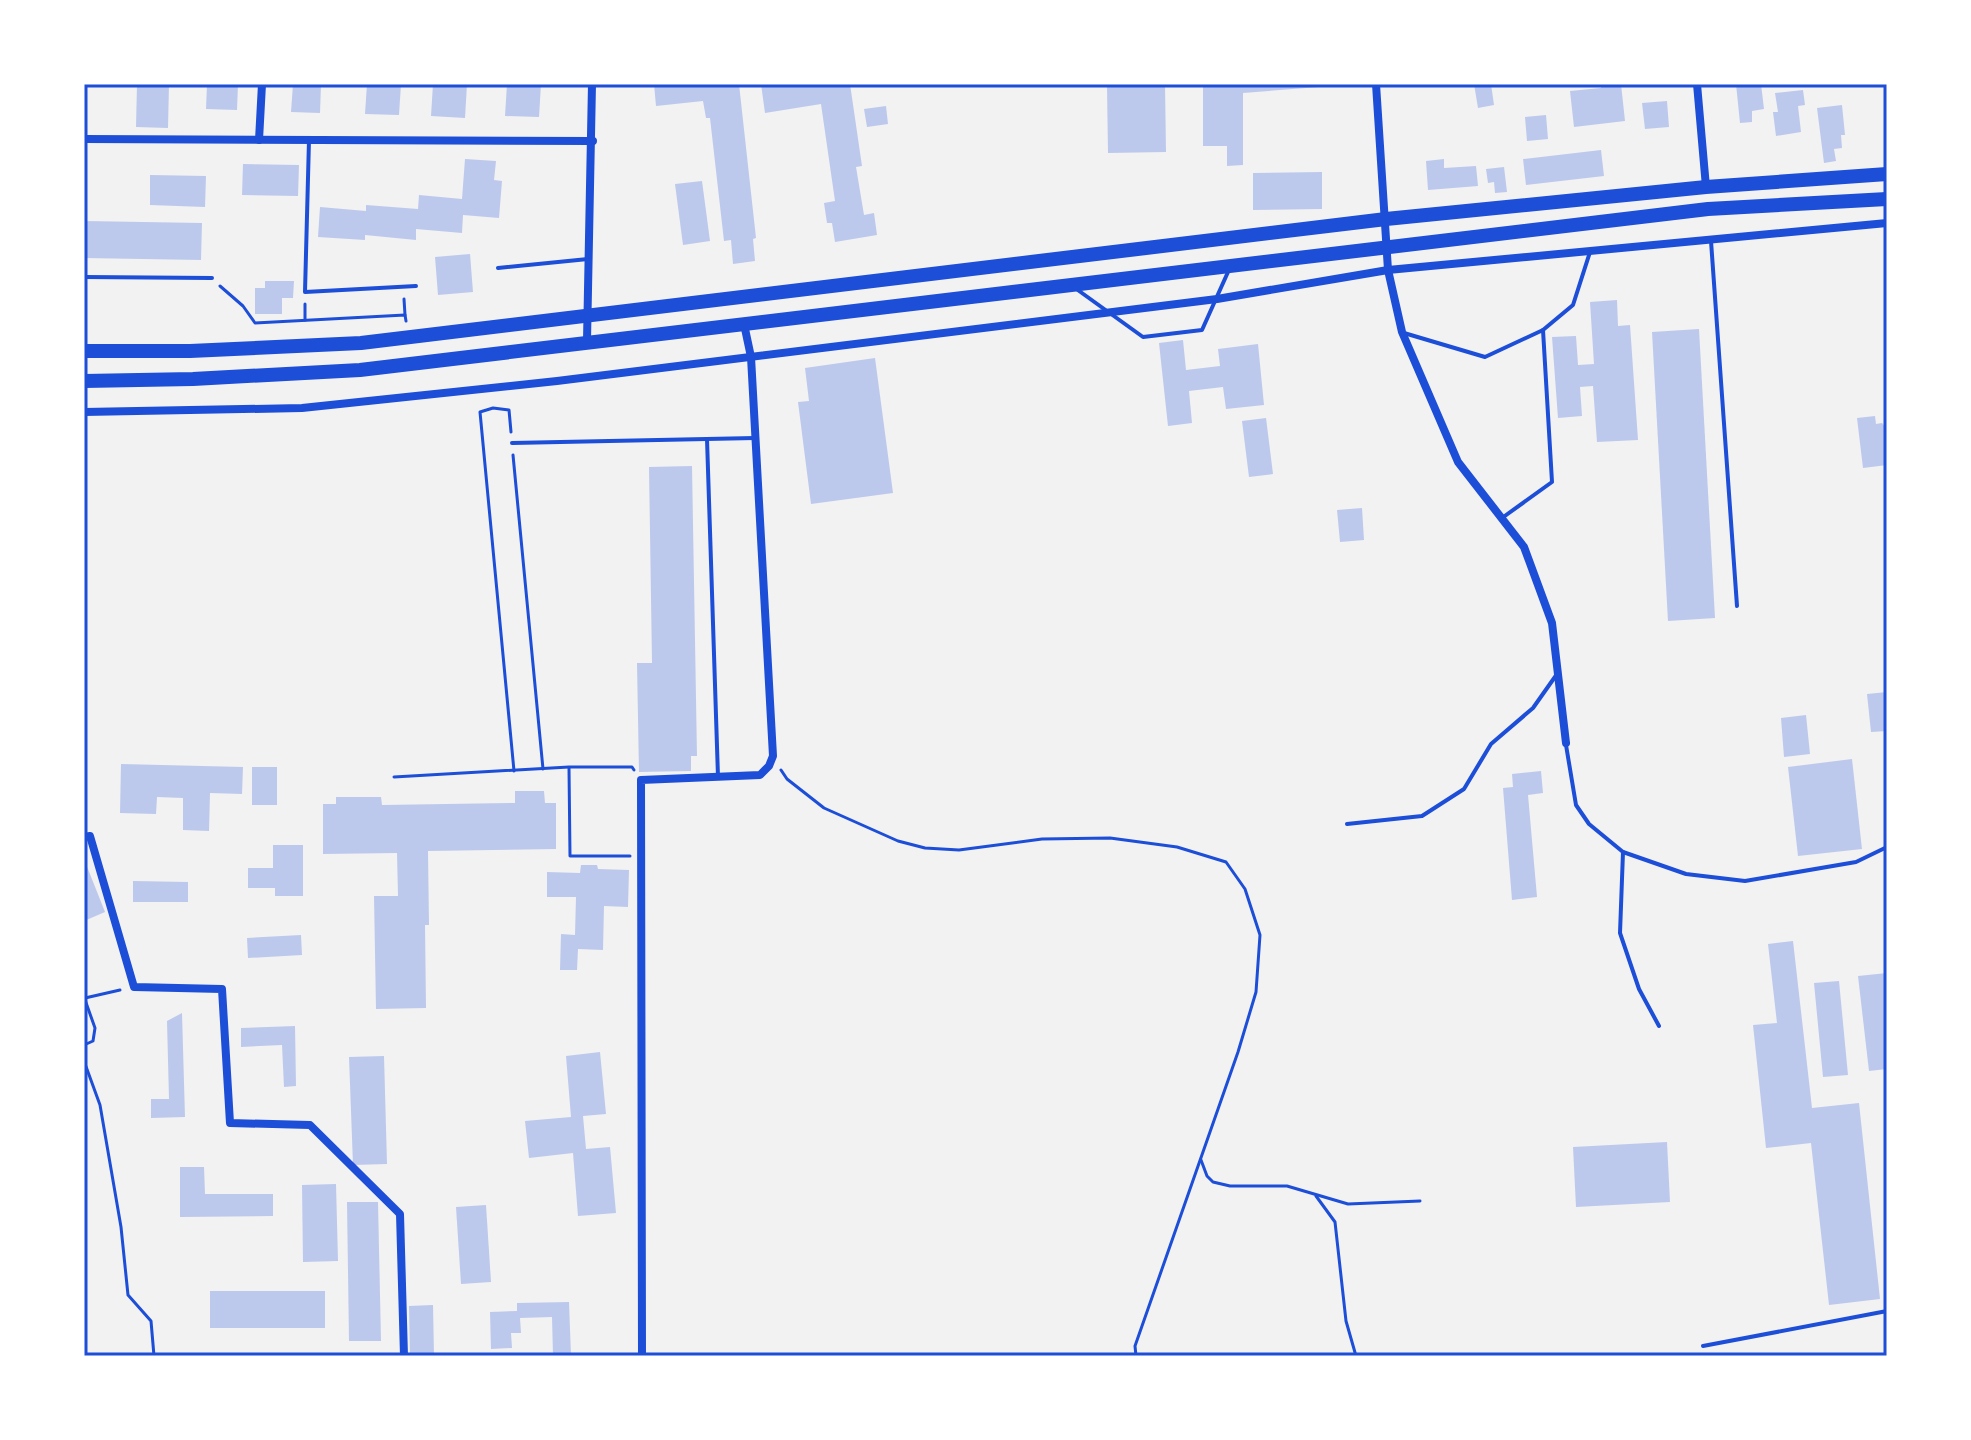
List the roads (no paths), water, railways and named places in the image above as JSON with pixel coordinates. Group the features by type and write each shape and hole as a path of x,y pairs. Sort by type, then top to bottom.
{"main road":[{"path":"84,351 190,351 361,343 1386,219 1706,187 1887,174"},
{"path":"84,381 360,370 1708,209 1887,199"}],"street":[{"path":"259,140 262,84"},
{"path":"587,341 592,84"},
{"path":"1376,84 1388,270 1402,332 1458,462 1524,547 1552,623 1566,743"},
{"path":"1697,84 1706,187"},
{"path":"84,139 593,141"},
{"path":"84,412 302,408 544,383 1217,299 1388,270 1887,223"},
{"path":"642,1356 641,780 760,775 773,756 751,357 744,324"},
{"path":"84,837 90,836 134,987 222,989 230,1123 310,1125 400,1214 404,1356"}],"lane":[{"path":"309,140 305,292 416,286"},
{"path":"1710,239 1737,606"},
{"path":"1402,332 1485,357 1543,330 1573,305 1590,252"},
{"path":"498,268 589,259"},
{"path":"1073,287 1143,337 1187,332 1202,330 1229,267"},
{"path":"84,277 212,278"},
{"path":"1502,518 1552,482 1543,330"},
{"path":"512,443 755,438"},
{"path":"707,439 718,777"},
{"path":"1347,824 1422,816 1464,789 1491,744 1533,708 1558,672"},
{"path":"1566,743 1576,805 1589,824 1623,852 1686,874 1745,881 1856,862 1887,847"},
{"path":"1623,852 1620,933 1639,989 1659,1026"},
{"path":"1703,1346 1887,1311"}]}
